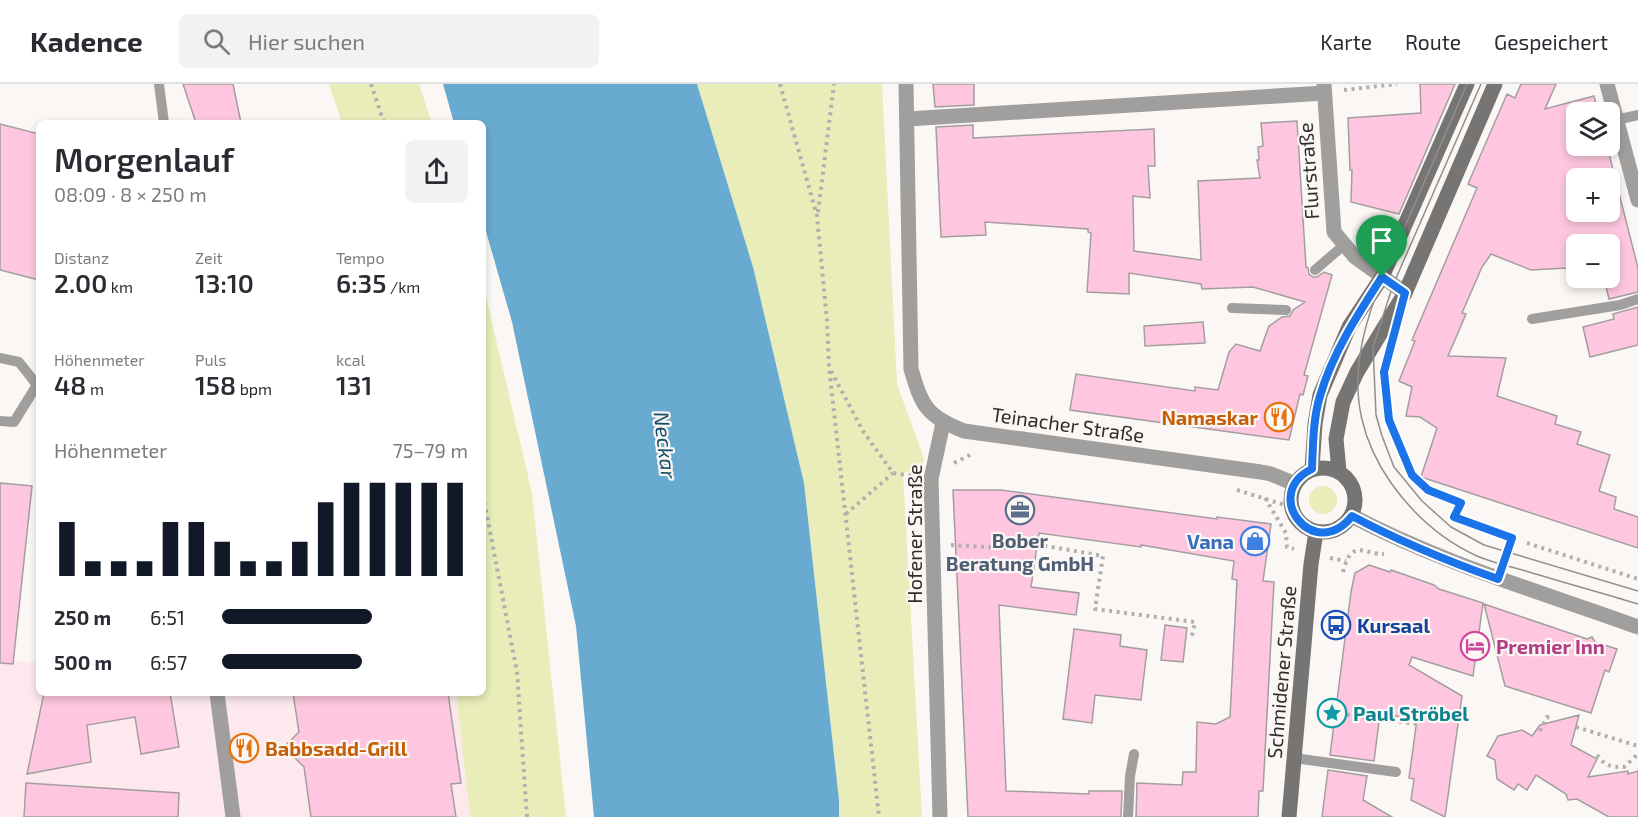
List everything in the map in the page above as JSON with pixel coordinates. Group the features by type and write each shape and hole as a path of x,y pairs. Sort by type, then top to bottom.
{"main road":[{"path":"1312,469 1313,437 1320,395 1349,327 1382,277 1467,84"},
{"path":"1339,471 1336,439 1343,402 1357,372 1405,293 1495,84"},
{"path":"1330,468 1339,471 1353,486 1356,496 1352,516 1336,530 1316,532 1307,529 1294,516 1291,507 1291,495 1295,484 1305,472 1312,469 1330,468"},
{"name":"Schmidener Straße","path":"1289,817 1311,564 1316,532"}],"street":[{"path":"906,84 911,369 919,397 932,414 943,423"},
{"path":"1607,84 1612,102"},
{"path":"907,119 1324,89"},
{"name":"Flurstraße","path":"1324,89 1334,232 1355,257 1405,293"},
{"path":"1620,131 1635,173 1638,200"},
{"name":"Teinacher Straße","path":"943,423 964,431 1261,472 1295,484"},
{"name":"Hofener Straße","path":"940,817 931,479 943,423"},
{"path":"1352,516 1391,537 1439,557 1638,627"},
{"path":"217,696 233,817"}],"lane":[{"path":"159,84 165,120"},
{"path":"1620,119 1638,114"},
{"path":"1315,270 1344,245"},
{"path":"1532,320 1620,305 1638,299"},
{"path":"1232,308 1286,310"},
{"path":"0,358 19,362 36,384"},
{"path":"0,421 14,422 36,387"},
{"path":"1498,579 1512,538"},
{"path":"1128,817 1130,776 1134,754"},
{"path":"1294,758 1396,772"}],"path":[{"path":"371,84 383,120"},
{"path":"780,84 817,216 829,367 879,817"},
{"path":"817,216 834,84"},
{"path":"1324,89 1397,84"},
{"path":"1387,361 1384,372 1389,420 1412,475 1428,490 1461,503 1454,517 1638,579"},
{"path":"829,367 863,431 893,473 846,514"},
{"path":"486,510 518,672 527,817"},
{"path":"1343,572 1347,558 1355,551 1367,549 1383,555 1391,537"},
{"path":"932,544 1005,548 1012,540 1103,556 1095,609 1195,622 1191,640"},
{"path":"1298,708 1417,724"},
{"path":"1540,730 1547,717 1552,719"},
{"path":"1576,727 1638,746"},
{"path":"1597,755 1603,763 1610,767 1624,767 1638,754"}],"shaded area":[{"path":"0,660 36,663 36,696 456,696 470,817 0,817"}],"green space":[{"path":"329,84 419,84 431,120 341,120"},
{"path":"697,84 882,84 897,384 924,459 922,468 916,473 903,472 922,817 839,817 804,483 753,267"},
{"path":"486,297 532,493 566,817 470,817 456,696 486,696"},
{"path":"1323,486 1333,490 1337,500 1333,510 1323,514 1313,510 1309,500 1313,490"}],"water":[{"name":"Neckar","path":"443,84 697,84 753,267 804,483 839,817 594,817 576,626 512,322 486,231 486,120 453,120"}],"building":[{"path":"183,84 233,84 240,120 195,120"},
{"path":"933,84 974,84 974,105 935,107"},
{"path":"1420,84 1455,84 1399,214 1351,202 1352,170 1350,170 1348,118 1421,113"},
{"path":"1521,84 1556,84 1545,109 1566,103 1566,156 1610,156 1613,168 1566,168 1566,222 1620,222 1620,197 1638,268 1638,292 1609,299 1606,288 1620,288 1620,234 1566,234 1566,268 1531,270 1491,254 1482,267 1462,313 1466,314 1448,356 1506,358 1497,396 1557,416 1555,424 1581,432 1577,444 1610,455 1599,491 1616,497 1614,509 1638,517 1638,548 1421,477 1437,428 1420,417 1406,416 1412,387 1399,381 1415,341 1412,340 1477,188 1468,184 1507,94 1515,98"},
{"path":"1594,96 1596,102 1571,102"},
{"path":"1297,121 1306,267 1313,277 1324,272 1332,275 1304,375 1308,376 1303,395 1300,394 1289,440 1070,410 1076,374 1195,391 1195,387 1218,390 1229,352 1236,344 1260,351 1269,326 1282,317 1290,316 1293,310 1305,302 1253,287 1202,289 1201,284 1129,273 1129,294 1087,292 1091,233 1088,229 985,222 986,235 941,237 936,127 973,125 973,138 1154,129 1155,166 1148,166 1150,198 1133,196 1134,251 1201,260 1198,181 1260,178 1257,160 1259,160 1258,147 1263,146 1261,123"},
{"path":"0,124 36,133 36,279 0,270"},
{"path":"1638,307 1638,345 1590,357 1583,327 1614,319 1613,314"},
{"path":"1203,322 1205,343 1145,346 1144,326"},
{"path":"0,483 32,486 13,664 0,663"},
{"path":"953,490 1001,490 1271,524 1263,581 1274,582 1263,791 1259,791 1258,817 1136,817 1137,783 1182,785 1183,772 1196,772 1197,722 1216,724 1230,717 1237,580 1232,579 1234,561 1141,545 1141,547 1039,533 1031,587 1079,593 1076,615 999,605 1006,791 1089,794 1089,791 1122,791 1121,817 968,817"},
{"path":"1369,565 1390,572 1391,570 1483,603 1473,676 1412,657 1409,665 1462,696 1445,817 1411,800 1414,779 1409,778 1417,719 1380,714 1374,761 1330,755 1351,592 1355,573"},
{"path":"1484,604 1587,639 1592,637 1595,642 1617,649 1609,672 1605,670 1591,713 1505,686"},
{"path":"1165,625 1187,628 1183,662 1161,660"},
{"path":"1074,629 1121,635 1120,646 1147,650 1141,700 1095,695 1092,723 1063,719"},
{"path":"43,696 170,696 179,747 141,754 135,717 87,725 91,762 27,774"},
{"path":"293,696 448,696 461,783 451,784 456,817 311,817 304,767 284,747 299,732"},
{"path":"1579,715 1571,745 1597,759 1588,777 1638,771 1638,817 1609,817 1577,799 1568,800 1566,794 1536,775 1527,790 1518,784 1514,790 1497,779 1495,760 1487,756 1498,736 1522,730 1532,736 1540,725"},
{"path":"1328,770 1367,776 1363,800 1392,817 1322,817"},
{"path":"26,783 179,793 178,817 24,817"}],"tram line":[{"path":"1467,84 1392,255 1368,320 1360,352 1358,384 1361,416 1372,449 1391,483 1409,505 1440,534 1464,550 1496,563 1638,604"},
{"path":"1481,84 1393,285 1373,347 1376,415 1382,436 1394,467 1422,501 1451,527 1484,545 1638,591"}],"place":[{"name":"Namaskar","path":"1279,417"},
{"name":"Bober Beratung GmbH","path":"1020,510"},
{"name":"Vana","path":"1255,541"},
{"name":"Kursaal","path":"1336,625"},
{"name":"Premier Inn","path":"1475,646"},
{"name":"Paul Ströbel","path":"1332,713"},
{"name":"Babbsadd-Grill","path":"244,748"}],"route":[{"path":"1382,277 1405,293 1384,372 1389,420 1412,475 1428,490 1461,503 1454,517 1512,538 1498,579 1391,537 1352,516 1336,530 1316,532 1307,529 1294,516 1291,495 1295,484 1305,472 1312,469 1313,437 1320,395 1349,327 1382,277"}]}
